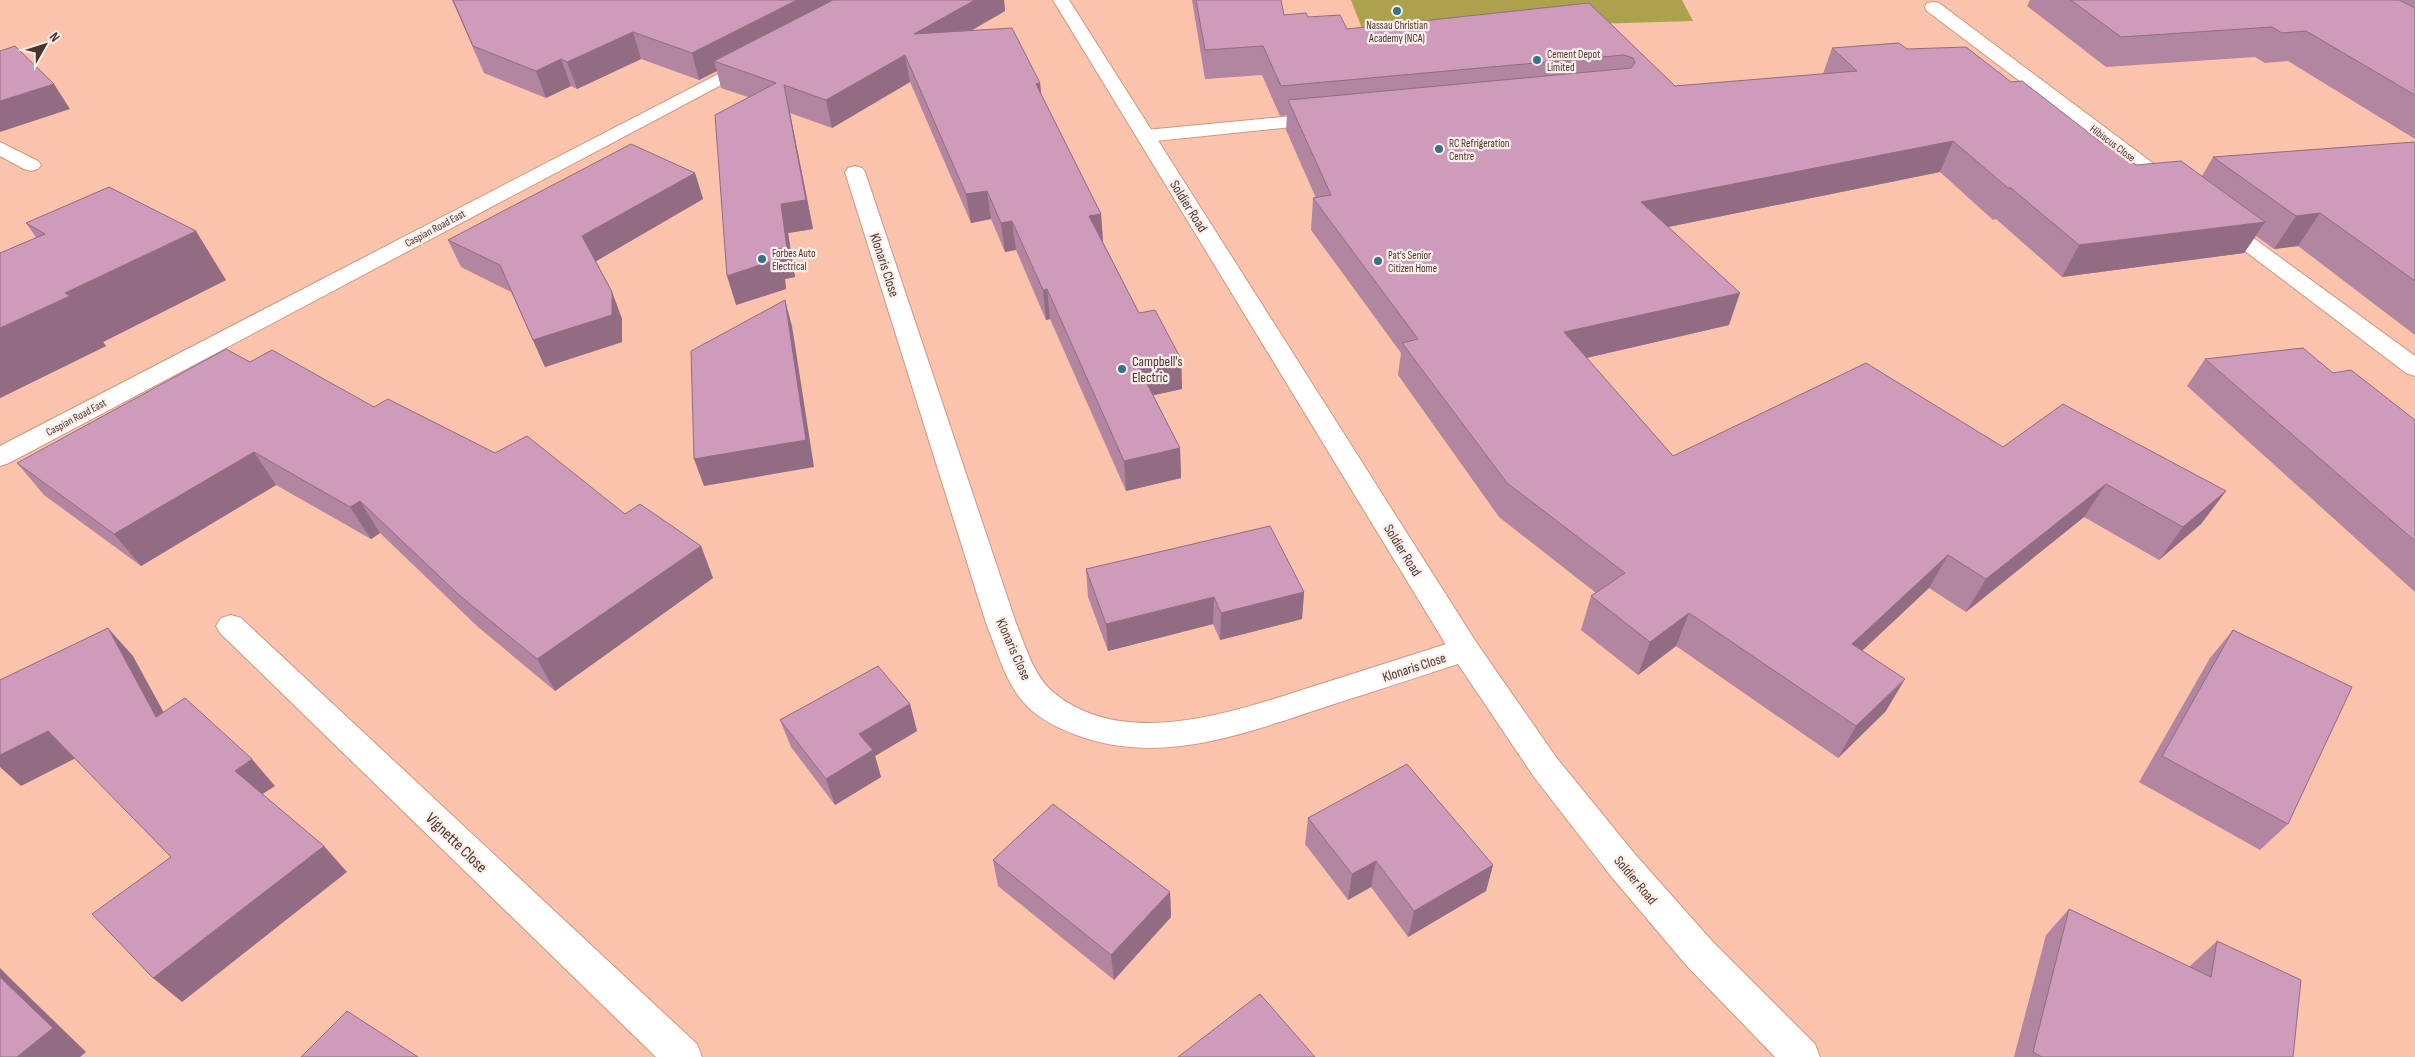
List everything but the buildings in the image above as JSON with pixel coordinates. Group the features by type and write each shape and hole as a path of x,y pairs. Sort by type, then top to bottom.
{"street":[{"name":"Soldier Road","path":"1061,0 1465,650 1545,767 1622,864 1698,953 1801,1057"},
{"name":"Hibiscus Close","path":"1933,7 2183,195"},
{"name":"Caspian Road East","path":"0,457 773,51"},
{"path":"1146,136 1342,117"},
{"path":"0,148 31,165"},
{"name":"Klonaris Close","path":"855,172 1001,623 1024,679 1042,701 1072,722 1105,732 1147,737 1189,732 1237,723 1465,650"},
{"path":"2207,213 2415,368"},
{"name":"Vignette Close","path":"232,626 683,1057"}],"shaded area":[{"path":"1351,0 1682,0 1693,21 1363,31"}],"place":[{"name":"Nassau Christian Academy (NCA)","path":"1397,11"},
{"name":"Cement Depot Limited","path":"1537,60"},
{"name":"RC Refrigeration Centre","path":"1439,149"},
{"name":"Forbes Auto Electrical","path":"762,259"},
{"name":"Pat's Senior Citizen Home","path":"1378,261"},
{"name":"Campbell's Electric","path":"1122,369"}]}
